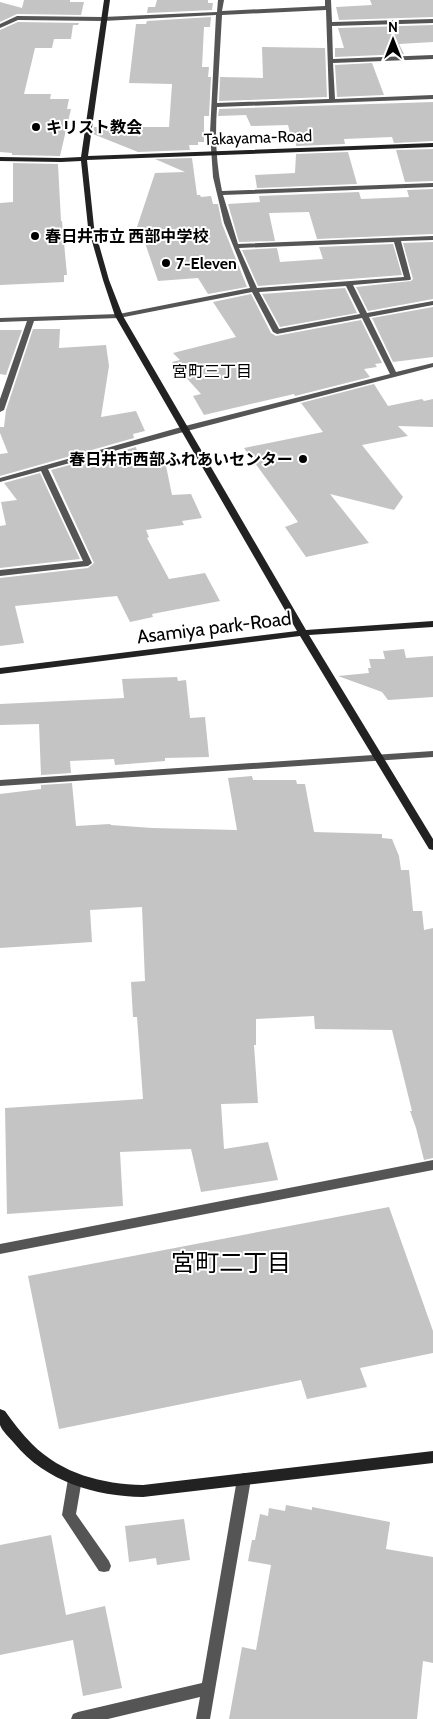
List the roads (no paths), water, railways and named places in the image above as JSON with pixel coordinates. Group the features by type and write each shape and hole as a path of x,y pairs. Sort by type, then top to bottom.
{"street":[{"path":"107,0 84,159 91,227 106,280 119,316 303,632 433,847"},
{"path":"221,0 214,105 213,153 219,193 253,290 278,332 433,303"},
{"path":"328,0 332,101"},
{"path":"0,26 17,18 103,19 328,8"},
{"path":"329,24 433,21"},
{"path":"330,61 433,57"},
{"path":"214,105 433,97"},
{"name":"Takayama-Road","path":"0,158 84,159 433,144"},
{"path":"219,193 433,185"},
{"path":"236,246 433,238"},
{"path":"0,320 119,316 253,290 408,279 397,240"},
{"path":"348,283 394,375"},
{"path":"0,410 31,319"},
{"path":"0,480 433,365"},
{"path":"0,381 9,382"},
{"path":"0,573 88,563 44,468"},
{"name":"Asamiya park-Road","path":"0,671 303,632 433,624"},
{"path":"0,783 433,754"},
{"path":"0,1249 433,1165"},
{"path":"0,1415 22,1443 38,1458 74,1479 116,1491 144,1491 433,1457"},
{"path":"74,1479 69,1515 104,1566"},
{"path":"203,1719 244,1479"},
{"path":"78,1719 209,1688"}],"place":[{"name":"キリスト教会","path":"36,127"},
{"name":"春日井市立 西部中学校","path":"35,236"},
{"name":"7-Eleven","path":"166,263"},
{"name":"春日井市西部ふれあいセンター","path":"303,459"}],"district":[{"name":"宮町三丁目","path":"212,371"},
{"name":"宮町二丁目","path":"231,1263"}]}
